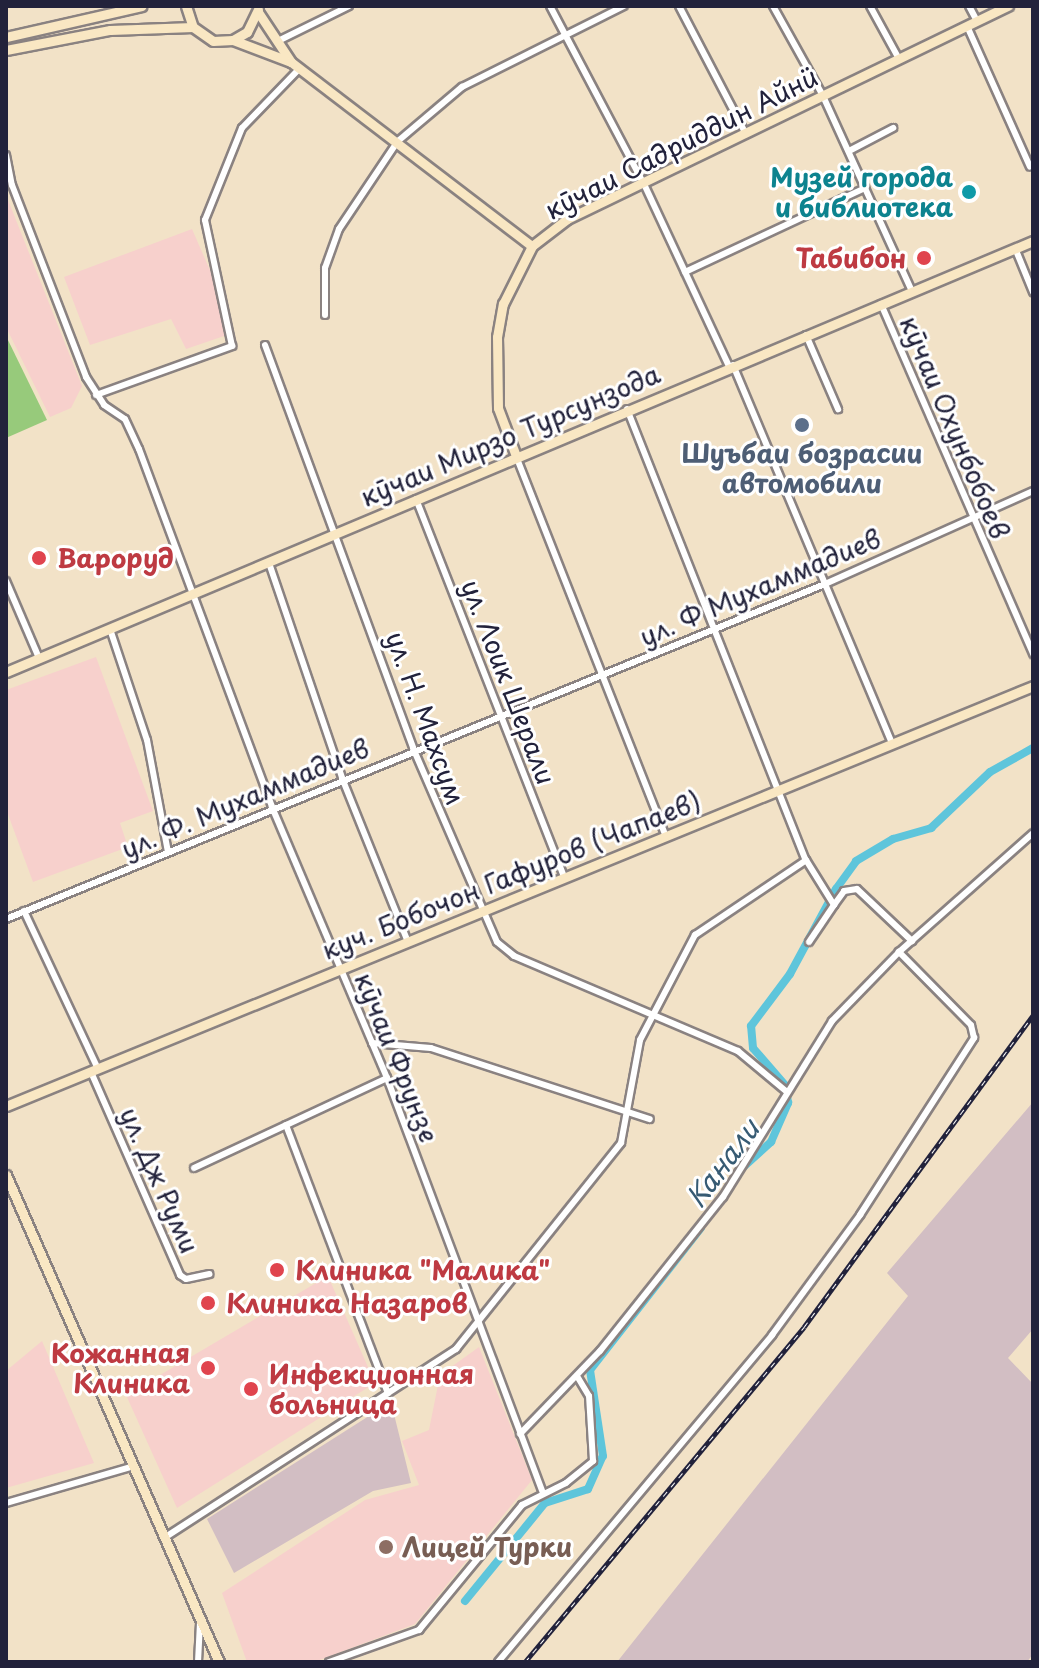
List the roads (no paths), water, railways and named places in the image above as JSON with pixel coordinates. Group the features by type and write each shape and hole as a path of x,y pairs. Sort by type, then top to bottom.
{"street":[{"path":"6,37 142,6"},
{"path":"186,6 193,27 213,41 233,40 296,65 532,246"},
{"path":"278,41 349,6"},
{"path":"550,6 644,184 731,366 893,745"},
{"path":"325,315 325,268 339,229 398,141 462,87 624,6"},
{"path":"679,6 746,134"},
{"path":"773,6 823,96 912,291"},
{"path":"870,6 899,59"},
{"path":"969,6 972,23 1030,167"},
{"name":"кӯчаи Садриддин Айнӣ","path":"516,456 498,408 497,337 508,293 532,246 567,219 1008,6"},
{"path":"233,40 247,32 258,9"},
{"path":"258,9 296,65"},
{"path":"6,50 110,30 193,27"},
{"path":"6,155 12,185 96,395 232,346 204,230 207,212 242,128 296,65"},
{"path":"849,151 893,128"},
{"path":"685,272 865,188"},
{"name":"кӯчаи Мирзо Турсунзода","path":"6,672 1033,241"},
{"path":"1015,248 1033,292"},
{"name":"кӯчаи Охунбобоев","path":"881,304 971,519 1033,654"},
{"path":"806,335 838,409"},
{"name":"ул. Н. Махсум","path":"265,345 338,533 413,748 482,914 497,942 514,956 738,1051 787,1092"},
{"name":"кӯчаи Фрунзе","path":"96,395 125,419 194,592 272,807 387,1078 543,1493"},
{"path":"627,409 711,631 806,860 834,905"},
{"path":"516,456 665,835"},
{"name":"ул. Ф Мухаммадиев","path":"499,713 825,584 1033,491"},
{"name":"ул. Лоик Шерали","path":"416,499 565,879"},
{"path":"269,563 342,778 409,944"},
{"path":"6,581 39,658"},
{"path":"110,629 147,740 168,852"},
{"name":"куч. Бобочон Гафуров (Чапаев)","path":"6,1106 409,944 665,835 1033,686"},
{"name":"ул. Ф. Мухаммадиев","path":"6,919 499,713"},
{"path":"520,1434 577,1376 723,1197 832,1021 899,952 1033,833"},
{"path":"164,1538 456,1349 608,1163 626,1133 632,1065 695,935 806,860"},
{"path":"809,942 844,891 857,889 912,941"},
{"path":"24,911 94,1070"},
{"path":"498,1662 772,1335 860,1215 974,1038 971,1025 899,952"},
{"path":"372,1043 431,1048 650,1119"},
{"name":"ул. Дж Руми","path":"94,1070 180,1275 186,1279 209,1274"},
{"name":"ул. Дж Руми","path":"194,1168 387,1078"},
{"path":"286,1125 388,1393"},
{"path":"6,1175 131,1467 219,1662"},
{"path":"329,1662 419,1630 530,1497 543,1493 593,1461 589,1396 577,1376"},
{"path":"6,1503 131,1467"},
{"path":"198,1662 201,1620"}],"waterway":[{"name":"Канали","path":"740,1170 771,1142 788,1103 786,1086 753,1048 751,1026 790,974 836,889 856,861 893,839 931,828 990,772 1033,748"},
{"name":"Канали","path":"465,1601 545,1503 588,1489 603,1456 590,1370 701,1228"}],"railway":[{"path":"525,1662 804,1327 1033,1015"}],"place":[{"name":"Музей города и библиотека","path":"969,192"},
{"name":"Табибон","path":"924,258"},
{"name":"Шуъбаи бозрасии автомобили","path":"802,425"},
{"name":"Вароруд","path":"39,558"},
{"name":"Клиника \"Малика\"","path":"277,1270"},
{"name":"Клиника Назаров","path":"208,1303"},
{"name":"Кожанная Клиника","path":"208,1368"},
{"name":"Инфекционная больница","path":"251,1389"},
{"name":"Лицей Турки","path":"386,1547"}]}
